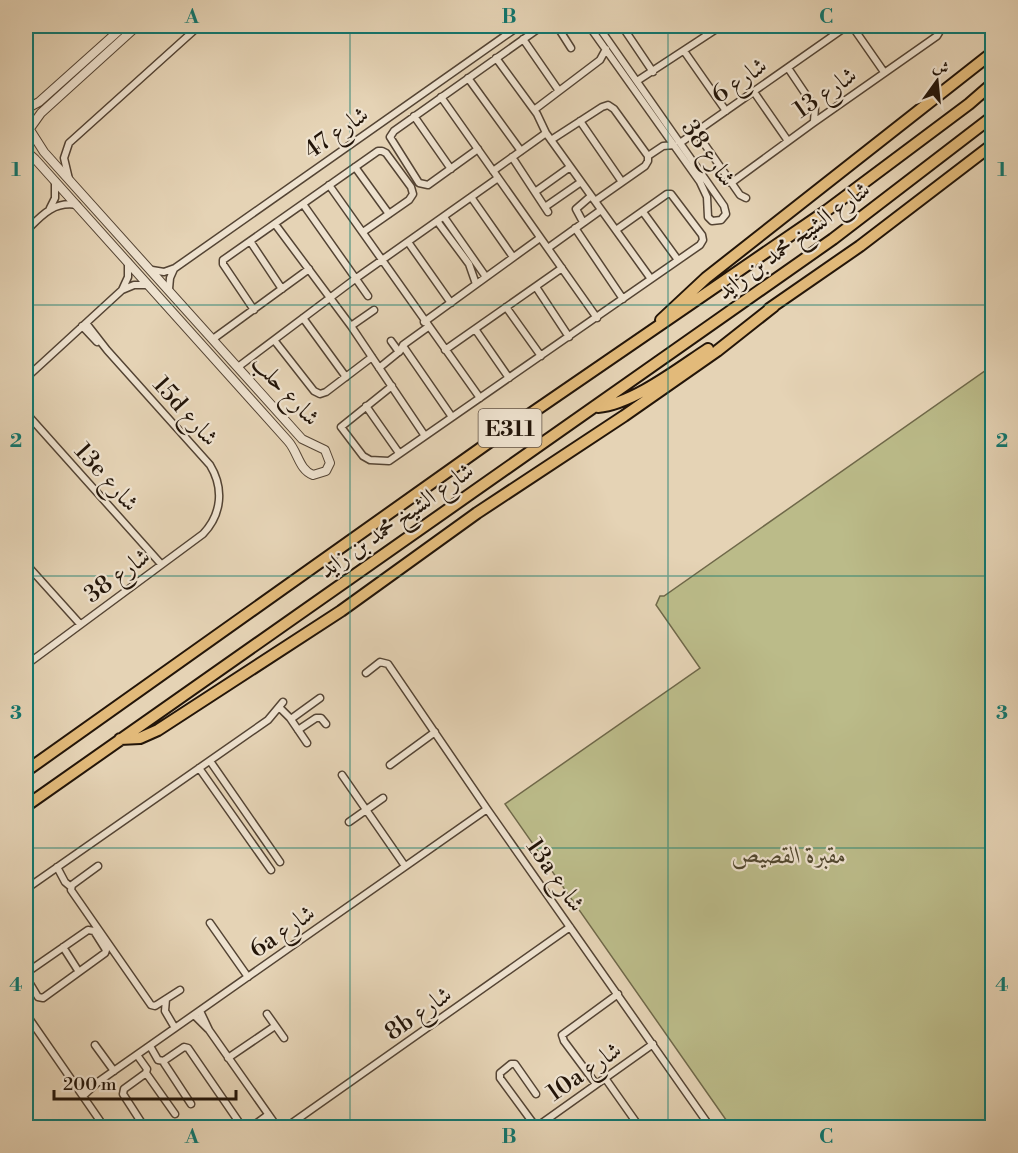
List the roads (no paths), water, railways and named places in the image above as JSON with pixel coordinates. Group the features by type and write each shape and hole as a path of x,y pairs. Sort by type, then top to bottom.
{"highway":[{"path":"649,334 690,291 991,54"},
{"name":"شارع الشيخ محمد بن زايد","path":"26,771 488,443 826,211 993,84"},
{"name":"شارع الشيخ محمد بن زايد","path":"26,806 833,239 993,117"},
{"path":"119,739 140,738 158,730 322,623 477,513 702,362 774,306 869,239 993,145"},
{"path":"974,161 993,150"},
{"path":"595,407 613,405 629,398 774,306"}],"street":[{"path":"26,109 39,102 124,26"},
{"path":"26,139 41,113 137,26"},
{"path":"69,179 64,158 69,143 199,26"},
{"name":"شارع 47","path":"175,268 519,26"},
{"path":"478,149 428,185 419,183 390,137 394,130 542,26"},
{"path":"557,26 571,48"},
{"name":"شارع 38","path":"589,26 667,135 677,144 723,204 726,214 723,219 712,221 708,217 707,197 703,186 677,144 638,83 598,26"},
{"path":"621,26 653,72"},
{"path":"702,26 708,34"},
{"path":"638,83 650,77 653,72 721,26"},
{"name":"شارع 6","path":"677,144 847,26"},
{"path":"852,26 885,72"},
{"name":"شارع 13","path":"732,183 829,111 937,36 939,28"},
{"path":"523,39 559,91"},
{"path":"534,110 600,60 606,49"},
{"path":"684,51 726,111"},
{"path":"496,58 534,110 546,134 651,279"},
{"path":"600,60 612,59"},
{"path":"788,68 812,104 816,113 813,123"},
{"path":"468,78 521,151"},
{"path":"754,92 789,141"},
{"path":"441,97 597,318"},
{"path":"812,104 829,111"},
{"path":"551,140 605,105 612,107 648,156"},
{"name":"شارع حلب","path":"26,115 44,152 302,439 326,450 330,463 326,471 313,475 305,471 293,446 26,151"},
{"path":"414,116 451,169"},
{"path":"580,121 622,182"},
{"path":"696,132 740,195 746,198"},
{"path":"493,171 546,134"},
{"path":"663,146 667,135"},
{"path":"583,222 576,209 622,182 646,164 648,156 663,146 677,144"},
{"path":"254,309 222,262 378,151 382,151 399,170 413,194 409,200 363,232"},
{"path":"512,157 546,209 581,182"},
{"path":"355,167 389,214"},
{"path":"535,192 570,167"},
{"path":"238,367 330,297 498,178"},
{"path":"50,209 56,192 55,181"},
{"path":"329,185 480,398"},
{"path":"392,387 342,425 342,431 368,459 387,461 425,436 700,245 703,237 675,196 671,194 616,231"},
{"path":"471,197 513,257"},
{"path":"707,209 712,203 723,204"},
{"path":"303,204 368,296"},
{"path":"26,231 50,209 60,205 76,205"},
{"path":"548,248 601,210"},
{"path":"643,212 678,260"},
{"path":"444,217 486,277"},
{"path":"437,221 469,264 476,284"},
{"path":"275,224 351,326 425,436"},
{"path":"575,228 623,299"},
{"path":"379,368 451,303 540,238"},
{"path":"250,241 282,289"},
{"path":"408,242 451,303"},
{"path":"122,290 128,277 128,262"},
{"path":"152,270 164,272 175,268"},
{"path":"169,289 170,278 175,268"},
{"path":"445,350 562,268"},
{"path":"213,339 309,269"},
{"path":"26,378 122,290 135,285 148,285"},
{"path":"536,287 569,337"},
{"path":"506,307 541,356"},
{"path":"351,326 374,310"},
{"path":"303,318 345,377"},
{"name":"15d شارع","path":"84,324 210,465 219,484 219,505"},
{"path":"475,329 509,378"},
{"path":"274,340 316,393 323,394 372,357"},
{"path":"391,341 399,352"},
{"path":"403,346 452,417"},
{"path":"366,406 399,453"},
{"name":"13e شارع","path":"26,413 162,564"},
{"name":"شارع 38","path":"26,665 208,529 219,505"},
{"path":"26,564 80,624"},
{"name":"13a شارع","path":"366,673 380,662 387,662 711,1128"},
{"path":"291,719 321,698"},
{"path":"26,889 268,720 281,705 307,743"},
{"path":"306,708 314,719"},
{"path":"298,730 314,719 321,718 326,724"},
{"path":"390,765 435,732"},
{"path":"210,761 280,862"},
{"path":"199,768 270,870"},
{"path":"342,775 405,866"},
{"path":"349,822 383,798"},
{"name":"6a شارع","path":"82,1093 488,809"},
{"path":"71,887 98,866"},
{"path":"57,867 65,882 71,887 151,1005 155,1006 180,990"},
{"path":"210,923 248,977"},
{"name":"8b شارع","path":"285,1128 570,927"},
{"path":"90,929 106,950 79,972 41,998 38,997 26,975 63,947 90,929"},
{"path":"63,947 79,972"},
{"path":"596,1084 562,1039 562,1035 618,994"},
{"path":"166,999 165,1009 176,1028"},
{"path":"197,1013 278,1128"},
{"path":"26,1014 105,1128"},
{"path":"267,1014 284,1038"},
{"path":"228,1058 276,1026"},
{"name":"10a شارع","path":"536,1127 545,1125 596,1084 652,1044"},
{"path":"95,1045 114,1071"},
{"path":"150,1046 158,1060 164,1061 183,1047 188,1048 243,1128"},
{"path":"137,1055 147,1070 146,1073 175,1114"},
{"path":"164,1061 191,1104"},
{"path":"536,1094 515,1064 500,1073 500,1078 536,1127"},
{"path":"145,1128 123,1094 124,1089 146,1073"},
{"path":"606,1078 636,1122"},
{"path":"250,1128 268,1115"}],"park label":[{"name":"مقبرة القصيص","path":"789,855"}]}
